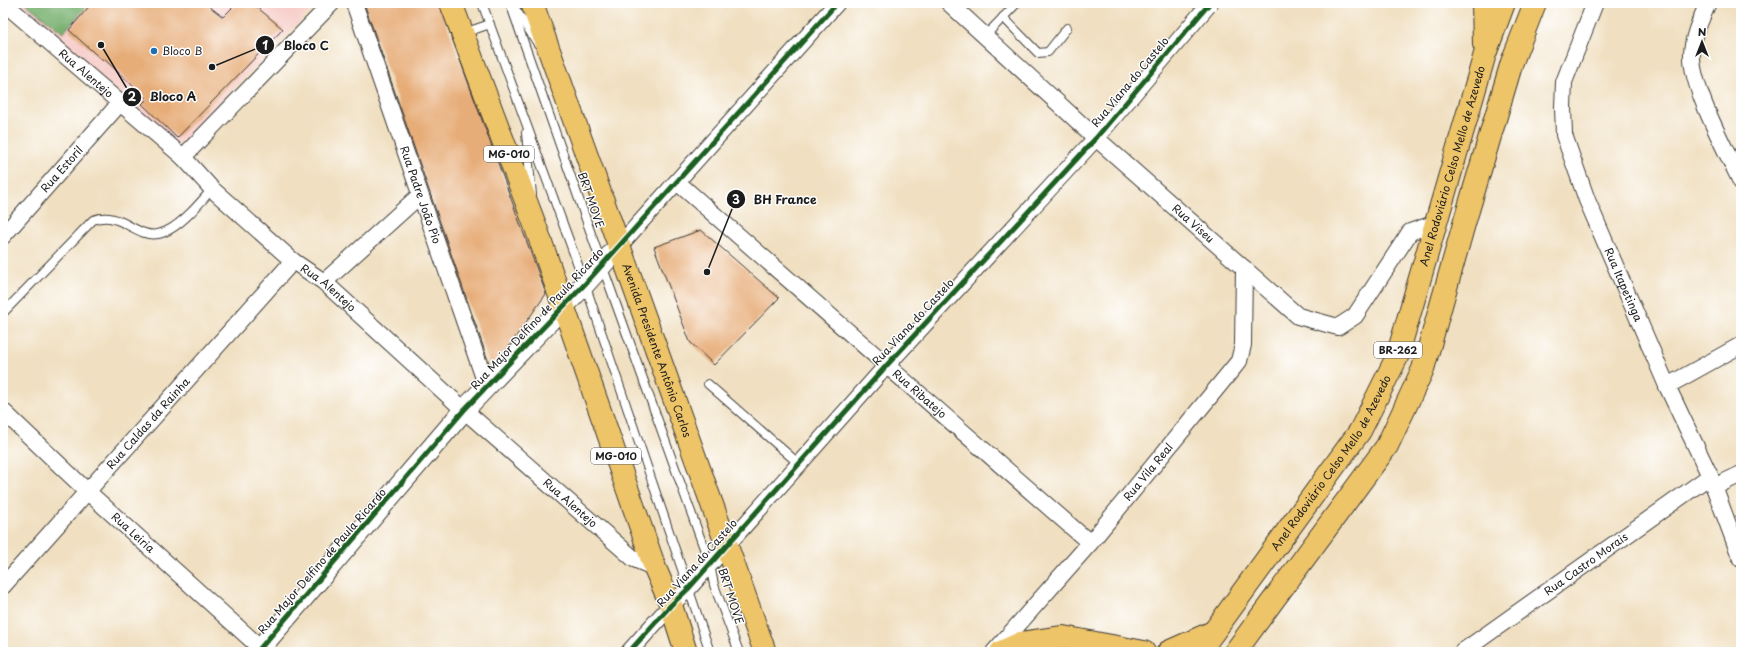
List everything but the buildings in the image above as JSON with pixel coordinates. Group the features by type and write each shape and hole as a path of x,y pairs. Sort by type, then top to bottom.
{"highway":[{"name":"MG-010","path":"451,3 535,225 655,568 671,605 686,652"},
{"name":"Avenida Presidente Antônio Carlos","path":"532,3 765,652"},
{"path":"1483,3 1485,54"},
{"name":"Anel Rodoviário Celso Mello de Azevedo","path":"1199,652 1360,431 1397,356 1485,54 1504,3"},
{"name":"BR-262","path":"1236,652 1387,446 1423,369 1512,62 1535,3"},
{"path":"1168,652 1216,630"},
{"path":"1001,652 1021,643 1063,636 1144,652"}],"street":[{"name":"Rua Alentejo","path":"4,3 183,158 212,189 294,261 324,282 464,410 634,558 655,568"},
{"path":"183,158 332,3"},
{"name":"Rua Padre João Pio","path":"354,3 419,196 487,388"},
{"name":"Rua Major Delfino de Paula Ricardo","path":"261,651 464,410 487,388 602,266 837,3"},
{"name":"Rua Viseu","path":"949,3 1096,138 1298,316 1338,327 1355,316 1410,232 1436,223"},
{"name":"Rua Viana do Castelo","path":"629,652 671,605 710,565 798,463 887,365 1096,138 1210,3"},
{"name":"Rua Itapetinga","path":"1595,3 1564,82 1564,134 1587,200 1667,386 1712,482 1741,559"},
{"path":"1708,3 1697,28 1692,54 1696,83 1741,182"},
{"name":"Rua Estoril","path":"3,236 120,103"},
{"name":"Rua Ribatejo","path":"677,182 1090,543"},
{"path":"324,282 419,196"},
{"name":"Rua Caldas da Rainha","path":"3,586 294,261"},
{"name":"Rua Vila Real","path":"994,652 1090,543 1239,361 1243,345 1244,268"},
{"path":"1667,386 1741,345"},
{"name":"Rua Leiria","path":"3,411 88,492 261,651"},
{"name":"Rua Castro Morais","path":"1462,652 1712,482 1741,474"}],"lane":[{"path":"482,3 585,284 710,652"},
{"name":"BRT MOVE","path":"511,3 559,79"},
{"name":"BRT MOVE","path":"511,3 602,266 710,565 714,585 739,652"},
{"path":"986,36 1017,3"},
{"path":"1003,17 1038,53 1048,52 1067,28"},
{"path":"463,33 490,24"},
{"path":"525,120 535,225"},
{"path":"3,313 93,220 102,217 114,218 143,232 156,235 168,231 197,207 212,189"},
{"path":"708,384 798,463"}],"shaded area":[{"path":"17,3 318,3 178,145"}],"green space":[{"path":"25,3 90,3 63,33"}],"cycle path":[{"path":"257,652 464,410 585,284 837,3"},
{"path":"629,652 671,605 688,589 887,365 1096,138 1210,3"}],"place":[{"name":"Bloco A","path":"101,45"},
{"name":"Bloco B","path":"154,51"},
{"name":"Bloco C","path":"212,67"},
{"name":"BH France","path":"707,272"}]}
